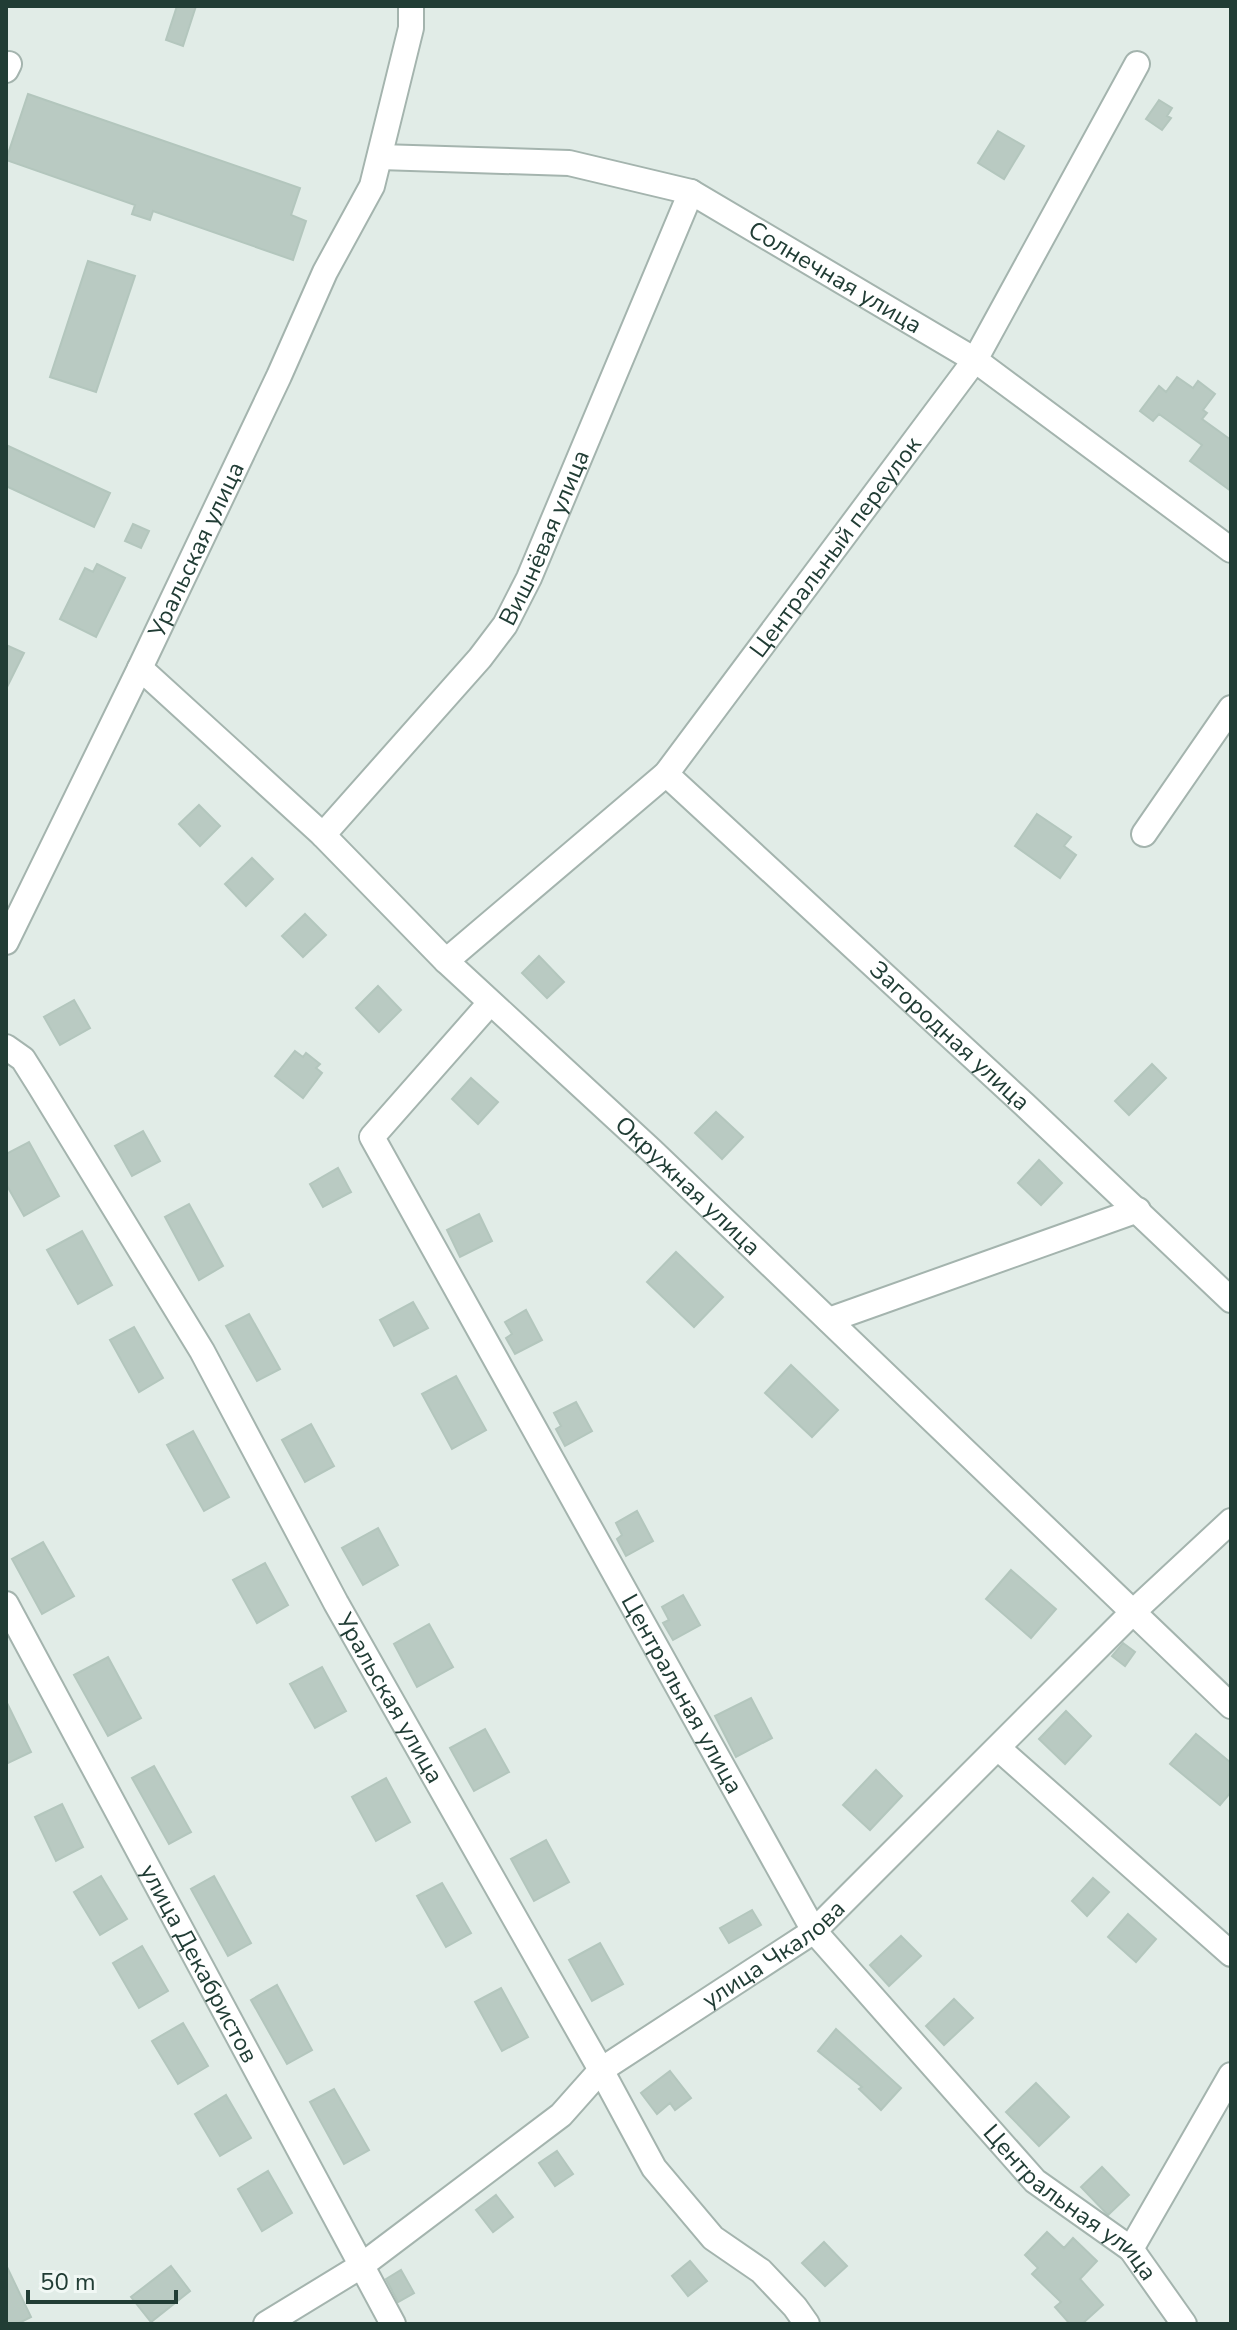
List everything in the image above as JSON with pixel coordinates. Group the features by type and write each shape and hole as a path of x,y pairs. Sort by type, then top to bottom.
{"street":[{"name":"Уральская улица","path":"6,942 140,668 325,272 372,186 411,28 411,6"},
{"name":"Центральный переулок","path":"446,961 666,774 975,360 1137,64"},
{"name":"Солнечная улица","path":"380,157 569,163 691,192 975,360 1231,550"},
{"name":"Вишнёвая улица","path":"323,835 480,658 505,625 529,578 691,192"},
{"name":"Окружная улица","path":"140,668 323,835 446,961 652,1151 1231,1706"},
{"path":"1144,834 1231,708"},
{"name":"Загородная улица","path":"666,774 1138,1210 1231,1300"},
{"name":"Центральная улица","path":"490,1003 372,1137 814,1931 1035,2181 1131,2249 1184,2324"},
{"name":"Уральская улица","path":"6,1047 23,1059 202,1351 336,1603 654,2168 713,2238 761,2271 807,2324"},
{"path":"829,1320 1138,1210"},
{"name":"улица Чкалова","path":"266,2324 361,2266 561,2115 601,2070 814,1931 1133,1612 1231,1521"},
{"name":"улица Декабристов","path":"6,1604 393,2324"},
{"path":"998,1748 1231,1954"},
{"path":"1131,2249 1231,2076"}],"building":[{"path":"177,6 196,6 183,46 166,40"},
{"path":"28,94 300,188 291,215 306,221 293,260 153,211 150,220 132,214 135,205 6,160"},
{"path":"1159,100 1172,108 1167,116 1171,118 1162,130 1146,119"},
{"path":"998,131 1024,146 1004,179 978,163"},
{"path":"88,261 135,276 96,392 50,377"},
{"path":"1177,377 1193,388 1198,381 1215,394 1203,410 1207,413 1202,419 1231,440 1231,491 1190,461 1202,445 1159,414 1153,421 1140,411 1159,386 1166,392"},
{"path":"6,445 110,493 94,527 6,486"},
{"path":"133,524 149,531 141,548 125,541"},
{"path":"97,564 125,578 96,637 60,619 85,568 93,572"},
{"path":"6,645 24,653 6,689"},
{"path":"199,805 220,826 200,846 179,824"},
{"path":"1037,814 1071,837 1064,846 1076,855 1060,878 1015,846"},
{"path":"252,858 273,879 246,906 225,884"},
{"path":"305,914 326,935 303,957 282,936"},
{"path":"539,956 564,982 547,998 522,973"},
{"path":"378,986 401,1010 379,1032 356,1008"},
{"path":"74,1000 90,1028 60,1045 44,1017"},
{"path":"295,1051 303,1057 306,1053 320,1064 316,1068 322,1073 303,1098 275,1076"},
{"path":"1152,1064 1166,1078 1129,1115 1115,1101"},
{"path":"471,1078 498,1102 478,1124 452,1099"},
{"path":"716,1112 743,1137 722,1159 695,1133"},
{"path":"143,1131 160,1161 132,1176 115,1146"},
{"path":"29,1142 59,1196 24,1216 6,1184 6,1154"},
{"path":"1039,1160 1062,1183 1041,1205 1018,1183"},
{"path":"338,1168 351,1192 323,1207 310,1184"},
{"path":"189,1204 223,1266 199,1280 165,1217"},
{"path":"479,1214 492,1241 460,1257 447,1230"},
{"path":"82,1231 112,1285 78,1304 47,1250"},
{"path":"676,1252 723,1297 694,1327 647,1282"},
{"path":"413,1302 428,1328 394,1346 380,1320"},
{"path":"526,1310 542,1340 515,1354 506,1338 512,1334 505,1322"},
{"path":"249,1314 280,1369 257,1381 226,1326"},
{"path":"134,1327 163,1378 139,1392 110,1340"},
{"path":"791,1365 838,1410 812,1437 765,1393"},
{"path":"456,1376 486,1430 452,1449 422,1394"},
{"path":"576,1402 592,1431 565,1446 556,1429 561,1426 554,1413"},
{"path":"311,1424 334,1466 305,1482 282,1440"},
{"path":"193,1431 229,1497 204,1511 167,1445"},
{"path":"637,1511 653,1541 626,1556 617,1539 622,1535 616,1523"},
{"path":"378,1528 398,1565 363,1585 342,1548"},
{"path":"43,1542 74,1596 42,1614 12,1559"},
{"path":"265,1563 288,1605 257,1623 233,1580"},
{"path":"1011,1570 1056,1609 1031,1638 986,1599"},
{"path":"683,1595 700,1625 673,1640 663,1623 669,1620 662,1607"},
{"path":"429,1624 453,1667 417,1687 394,1644"},
{"path":"1123,1643 1135,1652 1125,1666 1112,1656"},
{"path":"108,1657 141,1718 108,1736 74,1675"},
{"path":"322,1667 346,1711 315,1728 290,1684"},
{"path":"751,1698 772,1738 736,1757 715,1716"},
{"path":"6,1701 31,1752 6,1764"},
{"path":"1066,1711 1091,1736 1065,1764 1039,1739"},
{"path":"485,1729 509,1772 474,1791 450,1748"},
{"path":"1196,1734 1231,1763 1231,1792 1220,1805 1170,1764"},
{"path":"154,1766 191,1832 169,1844 132,1778"},
{"path":"876,1770 902,1796 870,1830 843,1805"},
{"path":"386,1778 410,1822 376,1841 352,1797"},
{"path":"62,1804 83,1847 56,1861 35,1817"},
{"path":"546,1840 569,1882 534,1901 511,1859"},
{"path":"101,1876 127,1919 100,1935 74,1892"},
{"path":"214,1876 251,1943 228,1956 191,1889"},
{"path":"1093,1878 1109,1892 1087,1916 1072,1901"},
{"path":"442,1883 471,1933 446,1947 417,1896"},
{"path":"752,1910 761,1925 729,1943 720,1928"},
{"path":"1128,1914 1156,1939 1136,1962 1108,1937"},
{"path":"901,1936 921,1956 889,1986 870,1965"},
{"path":"600,1943 623,1984 592,2001 569,1960"},
{"path":"142,1946 168,1991 139,2008 113,1963"},
{"path":"277,1985 312,2050 287,2064 251,2000"},
{"path":"501,1988 528,2037 502,2051 475,2002"},
{"path":"954,1999 973,2018 944,2045 926,2026"},
{"path":"183,2023 208,2066 178,2084 152,2041"},
{"path":"836,2029 901,2088 881,2110 859,2089 862,2087 818,2051"},
{"path":"670,2071 691,2098 675,2110 670,2103 657,2114 641,2093"},
{"path":"1036,2083 1069,2117 1039,2146 1006,2112"},
{"path":"334,2089 369,2150 344,2164 310,2102"},
{"path":"226,2095 251,2138 220,2156 195,2114"},
{"path":"557,2151 573,2174 555,2186 539,2163"},
{"path":"1102,2167 1129,2195 1108,2215 1081,2187"},
{"path":"268,2171 292,2213 262,2231 238,2189"},
{"path":"496,2195 513,2217 493,2232 476,2210"},
{"path":"1047,2232 1064,2248 1073,2238 1097,2261 1080,2279 1103,2305 1082,2324 1070,2324 1055,2307 1061,2302 1032,2274 1038,2268 1025,2255"},
{"path":"824,2242 847,2266 825,2286 802,2263"},
{"path":"690,2261 707,2281 688,2296 672,2276"},
{"path":"6,2265 31,2317 17,2324 6,2324"},
{"path":"171,2266 190,2291 151,2322 131,2297"},
{"path":"401,2270 414,2293 398,2302 386,2279"}]}
